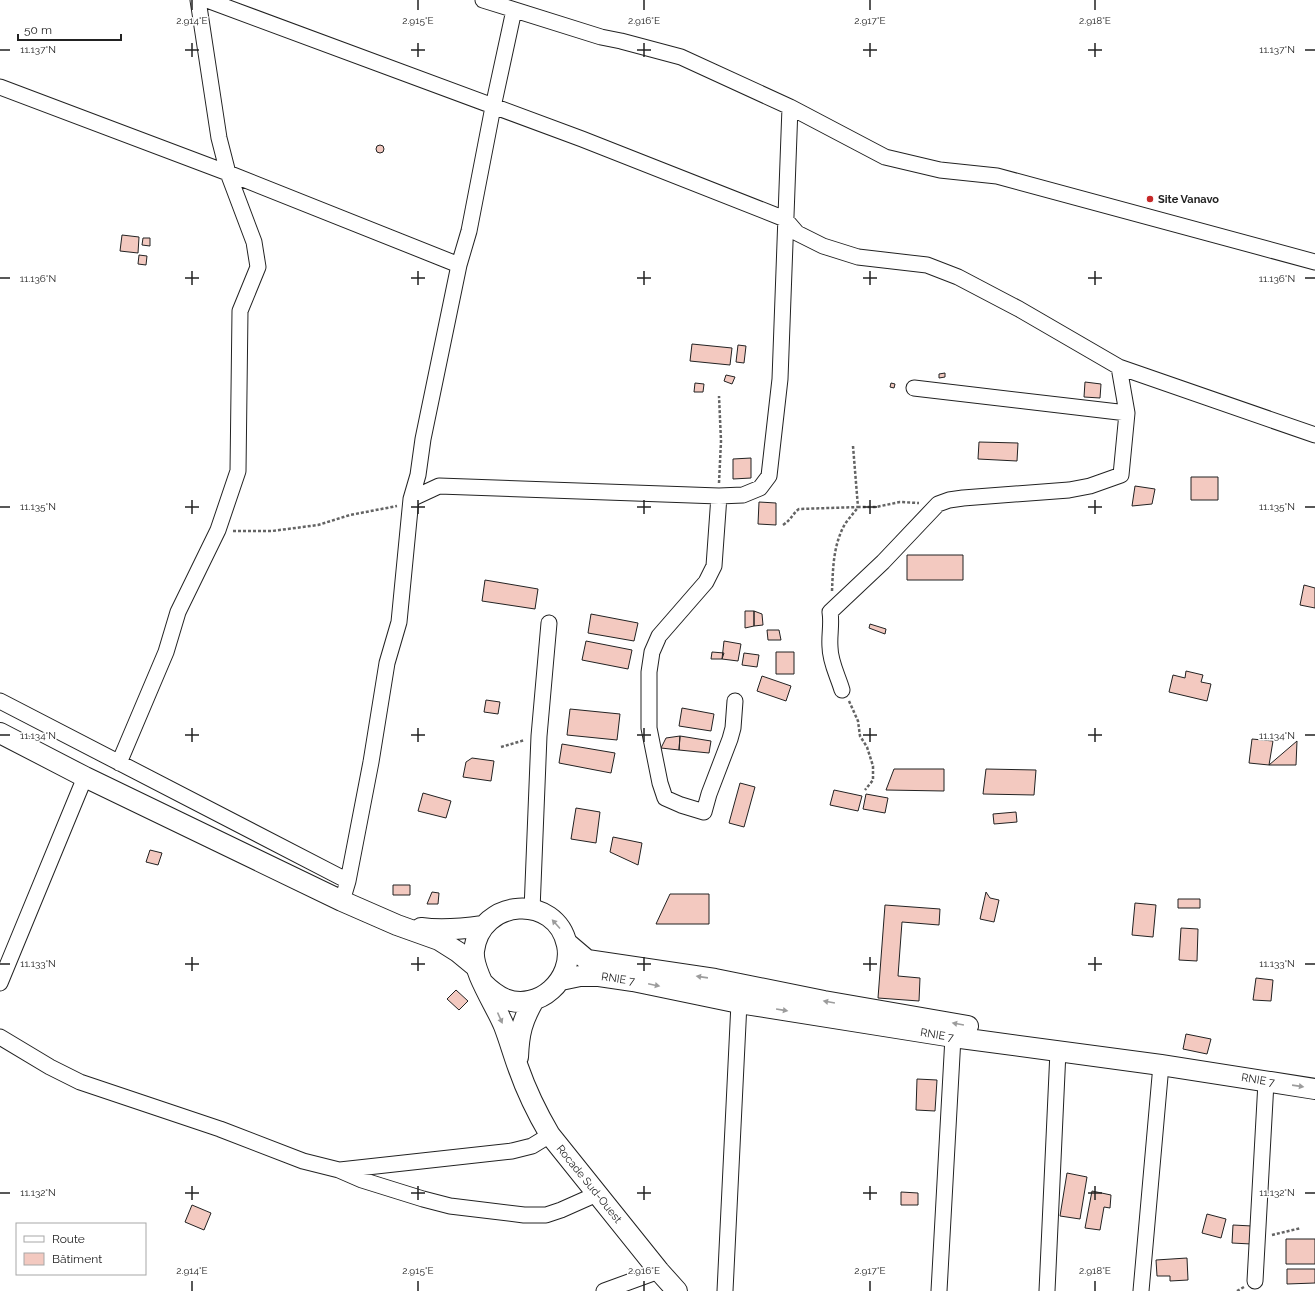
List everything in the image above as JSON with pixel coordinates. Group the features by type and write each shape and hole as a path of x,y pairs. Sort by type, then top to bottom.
{"main road":[{"name":"RNIE 7","path":"0,733 85,777 342,901 397,925 439,940 458,952 479,974 493,993 506,999 520,1002 534,1000 549,993 561,980 566,969 568,956 567,943 561,930 551,918 538,911 523,908 508,910 494,916 483,926 458,930 435,930 397,925"},
{"path":"479,974 474,952 477,939 483,926"},
{"name":"RNIE 7","path":"567,943 587,960 715,979 824,1002 1035,1037 1315,1075"},
{"name":"Rocade Sud-Ouest","path":"479,974 504,1027 518,1067 539,1117 550,1135 659,1271 677,1291"},
{"name":"RNIE 7","path":"561,980 580,976 599,976 633,981 739,1003 953,1037 1161,1065 1315,1089"},
{"name":"Rocade Sud-Ouest","path":"518,1067 520,1031 524,1017 534,1000"}],"street":[{"path":"119,763 166,652 178,612 218,530 238,471 240,311 258,266 254,242 228,173 219,138 198,0"},
{"path":"207,0 225,3 493,107 582,139 785,219 797,233 823,246 858,257 927,265 958,277 1019,309 1119,367 1315,435"},
{"path":"483,0 601,37 680,57 790,107 885,156 940,170 997,176 1257,245 1315,262"},
{"path":"342,901 348,880 371,762 387,663 399,622 411,499 418,475 423,439 459,265 470,224 514,10"},
{"path":"0,87 228,173 459,265"},
{"path":"411,499 438,486 719,496 743,495 760,488 769,476 780,379 790,107"},
{"path":"842,690 833,664 830,647 832,621 830,612 884,562 938,504 949,500 963,498 1069,490 1090,486 1120,475 1127,414 1119,367"},
{"path":"914,388 1127,414"},
{"path":"719,496 714,566 706,582 659,636 652,652 649,672 649,728 660,783 665,798 704,812 708,794 730,740 733,728 735,701"},
{"path":"532,910 539,736 549,623"},
{"path":"0,702 348,880"},
{"path":"0,983 85,777"},
{"path":"725,1291 739,1003"},
{"path":"0,1037 50,1067 80,1082 220,1129 303,1161 339,1170 396,1192 443,1204 524,1215 546,1215 597,1194"},
{"path":"939,1291 953,1037"},
{"path":"1047,1291 1058,1051"},
{"path":"1141,1291 1161,1065"},
{"path":"1255,1281 1266,1082"},
{"path":"339,1170 512,1151 532,1146 550,1135"},
{"path":"604,1291 659,1271"}],"path":[{"path":"719,396 721,441 719,496"},
{"path":"830,612 834,557 837,542 845,525 858,507 853,446"},
{"path":"218,530 240,532 272,531 318,525 350,514 399,505 411,499"},
{"path":"783,525 790,520 799,509 876,506 900,502 938,504"},
{"path":"842,690 858,721 860,736 867,747 873,766 873,780 865,790"},
{"path":"501,747 539,736"},
{"path":"1258,1238 1301,1228"}],"building":[{"path":"378,145 382,145 384,149 382,153 378,153 376,151 376,147"},
{"path":"122,235 139,237 138,253 120,251"},
{"path":"143,238 150,238 150,246 142,245"},
{"path":"139,255 147,256 146,265 138,264"},
{"path":"692,344 732,348 730,365 690,361"},
{"path":"738,345 746,346 744,363 736,362"},
{"path":"945,373 945,377 939,378 939,374"},
{"path":"726,375 735,377 732,384 724,381"},
{"path":"1085,382 1101,384 1100,398 1084,397"},
{"path":"695,383 704,384 703,392 694,392"},
{"path":"891,383 895,384 894,388 890,387"},
{"path":"979,442 1018,443 1017,461 978,459"},
{"path":"751,458 751,478 733,479 733,459"},
{"path":"1191,477 1218,477 1218,500 1191,500"},
{"path":"1135,486 1155,489 1152,504 1132,506"},
{"path":"759,502 776,503 776,525 758,524"},
{"path":"907,555 963,555 963,580 907,580"},
{"path":"485,580 538,589 535,609 482,601"},
{"path":"1304,585 1315,588 1315,608 1300,605"},
{"path":"745,611 754,611 754,626 745,628"},
{"path":"754,611 762,614 763,625 754,626"},
{"path":"591,614 638,623 634,641 588,633"},
{"path":"870,624 886,629 885,634 869,628"},
{"path":"767,630 779,630 781,640 768,640"},
{"path":"586,641 632,650 628,669 582,660"},
{"path":"724,641 741,644 738,661 722,659"},
{"path":"712,652 724,653 722,659 711,659"},
{"path":"776,652 794,652 794,674 776,674"},
{"path":"744,653 759,655 757,667 742,665"},
{"path":"1186,671 1203,675 1201,682 1211,684 1207,701 1169,692 1173,675 1185,678"},
{"path":"762,676 791,686 786,701 757,691"},
{"path":"486,700 500,702 498,714 484,712"},
{"path":"682,708 714,714 711,731 679,726"},
{"path":"570,709 620,714 617,740 567,735"},
{"path":"680,736 711,741 709,753 679,750"},
{"path":"680,736 679,750 661,748 666,738"},
{"path":"1252,739 1273,741 1269,765 1249,763"},
{"path":"1297,741 1296,765 1269,765"},
{"path":"562,744 615,753 611,773 559,763"},
{"path":"472,758 494,761 491,781 463,777 466,762"},
{"path":"894,769 944,769 944,791 886,790"},
{"path":"986,769 1036,770 1034,795 983,794"},
{"path":"740,783 755,787 744,827 729,823"},
{"path":"834,790 862,796 858,811 830,805"},
{"path":"423,793 451,801 446,818 418,811"},
{"path":"866,794 888,798 885,813 863,809"},
{"path":"576,808 600,812 596,843 571,839"},
{"path":"1016,812 1017,822 994,824 993,814"},
{"path":"613,837 642,843 638,865 610,852"},
{"path":"150,850 162,853 158,865 146,862"},
{"path":"393,885 410,885 410,895 393,895"},
{"path":"432,892 439,893 438,904 427,904"},
{"path":"986,892 990,898 999,900 994,922 980,919"},
{"path":"670,894 709,894 709,924 656,924"},
{"path":"1178,899 1200,899 1200,908 1178,908"},
{"path":"1135,903 1156,905 1153,937 1132,935"},
{"path":"885,905 940,909 939,925 902,922 898,976 920,978 919,1001 878,998"},
{"path":"1181,928 1198,929 1197,961 1179,960"},
{"path":"1256,978 1273,980 1271,1001 1253,1000"},
{"path":"456,990 468,1001 459,1010 447,999"},
{"path":"1186,1034 1211,1039 1207,1054 1183,1049"},
{"path":"917,1079 937,1080 935,1111 916,1110"},
{"path":"1067,1173 1087,1177 1080,1219 1060,1216"},
{"path":"1092,1191 1111,1195 1110,1208 1104,1207 1100,1230 1085,1228"},
{"path":"901,1192 918,1193 918,1205 901,1205"},
{"path":"192,1205 211,1213 204,1230 185,1222"},
{"path":"1207,1214 1226,1219 1221,1238 1202,1233"},
{"path":"1233,1225 1252,1226 1251,1244 1232,1243"},
{"path":"1286,1239 1315,1239 1315,1264 1286,1264"},
{"path":"1187,1258 1188,1280 1170,1281 1170,1276 1157,1276 1156,1260"},
{"path":"1287,1269 1315,1269 1315,1283 1287,1284"}],"place":[{"name":"Site Vanavo","path":"1150,199"}]}
